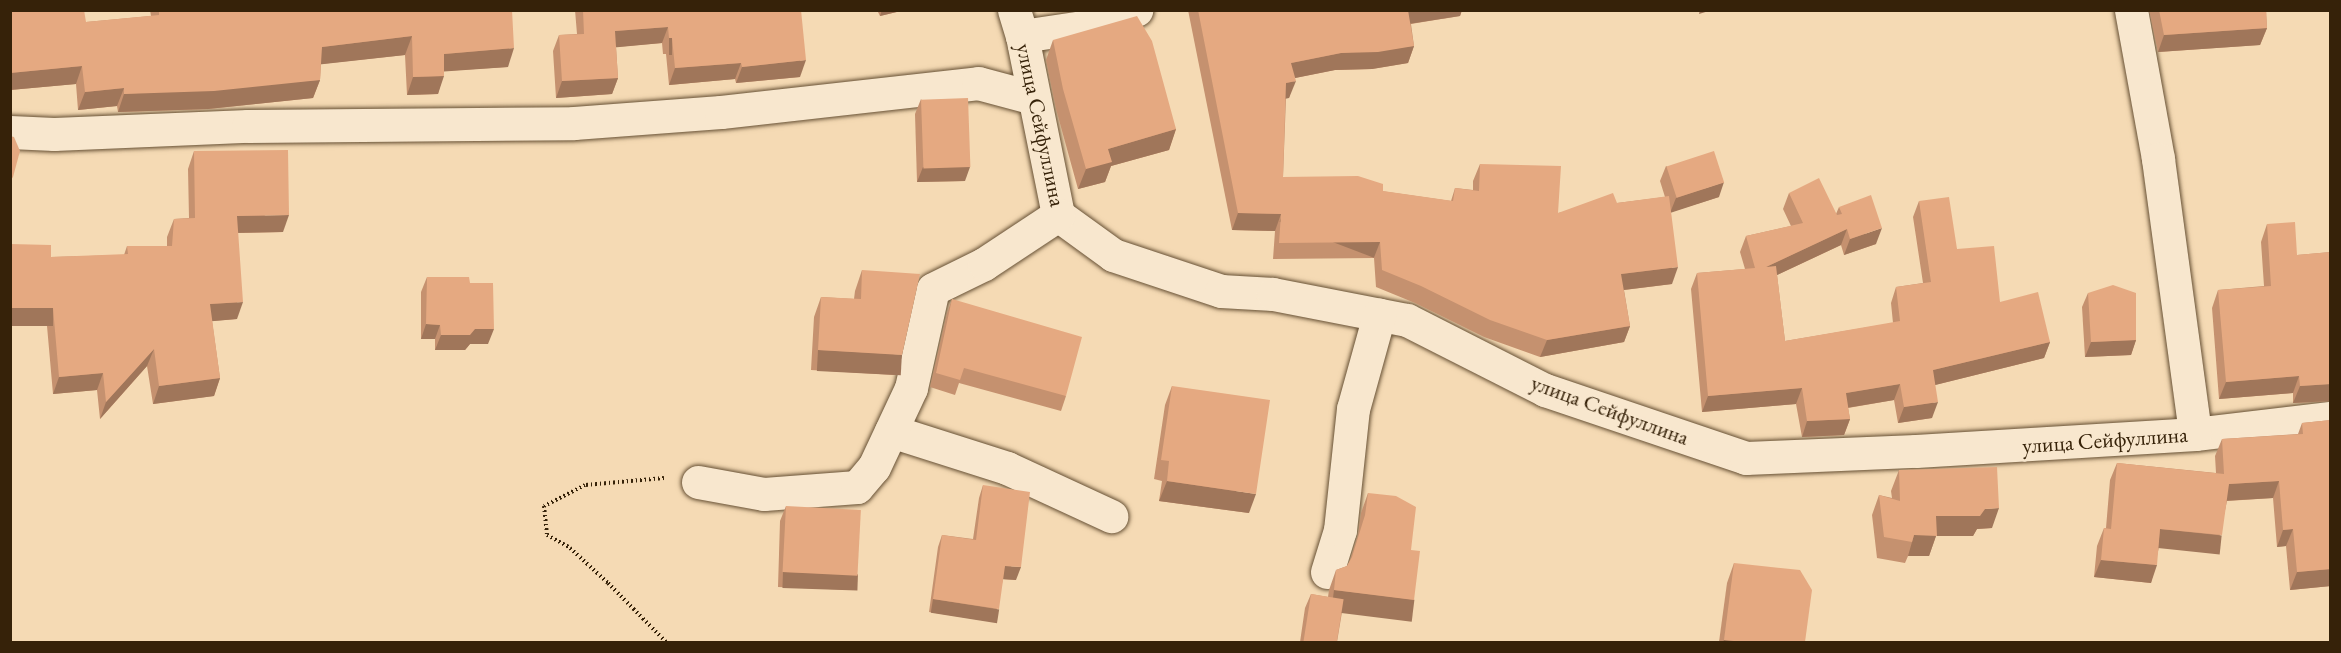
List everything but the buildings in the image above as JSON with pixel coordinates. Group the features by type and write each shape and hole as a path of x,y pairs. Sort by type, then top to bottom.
{"street":[{"path":"1018,23 1082,27 1136,10"},
{"path":"2131,10 2158,159 2195,434"},
{"name":"улица Сейфуллина","path":"1018,23 1058,215 1113,255 1221,291 1273,294 1407,320 1545,390 1746,458 1916,451 2195,434 2331,418"},
{"path":"10,132 54,134 248,126 574,123 721,112 978,83 1034,98"},
{"path":"698,482 765,494 857,487 874,467 910,388 933,289 984,264 1058,215"},
{"path":"1327,572 1340,530 1353,409 1379,315"},
{"path":"891,431 1007,468 1111,516"}],"path":[{"path":"666,642 608,582 570,548 547,535 544,506 585,485 656,477 698,482"}]}
